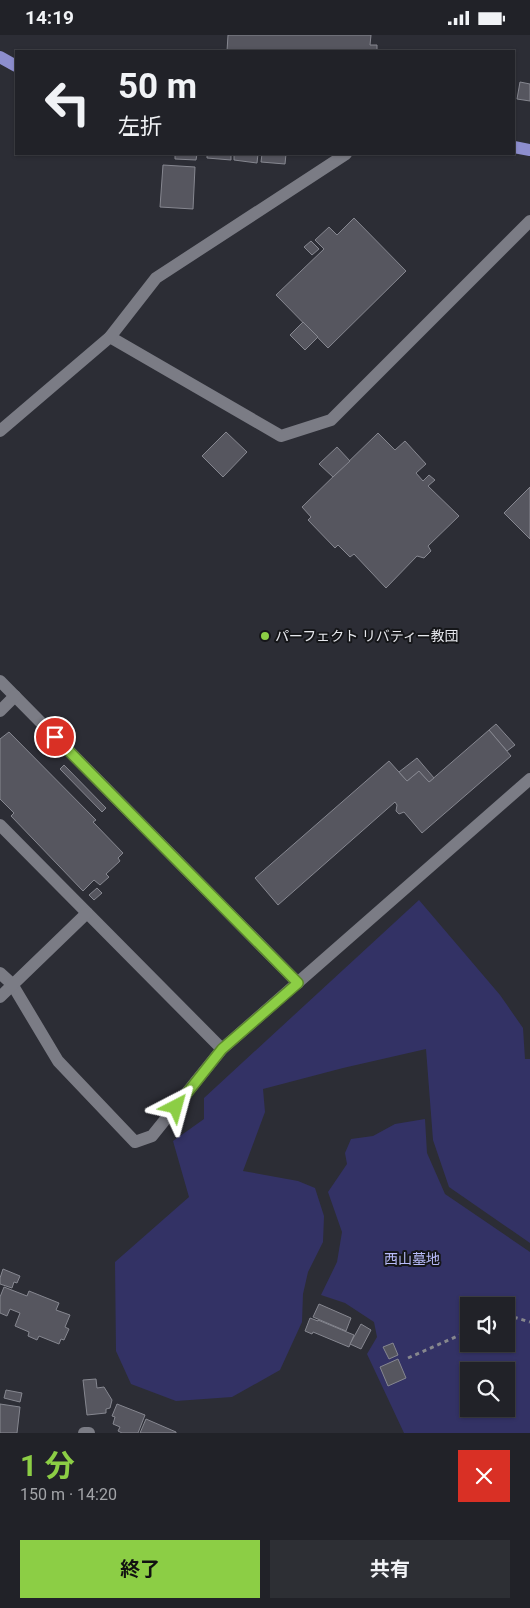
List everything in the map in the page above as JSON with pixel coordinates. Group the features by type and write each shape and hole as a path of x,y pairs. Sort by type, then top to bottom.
{"main road":[{"path":"0,57 15,65"},
{"path":"515,147 530,151"}],"street":[{"path":"0,431 110,337 156,278 344,155"},
{"path":"110,337 281,435 331,420 530,221"},
{"path":"0,681 298,983"},
{"path":"0,711 15,696"},
{"path":"0,973 12,984 58,1061 135,1142 152,1136 222,1049 530,779"},
{"path":"0,825 222,1049"},
{"path":"0,997 87,913"},
{"path":"84,1433 89,1433"}],"path":[{"path":"515,1318 530,1322"},
{"path":"408,1358 460,1335"}],"green space":[{"path":"419,900 500,995 523,1028 525,1059 530,1059 530,1243 449,1187 433,1140 426,1049 263,1089 265,1112 243,1171 298,1181 315,1188 324,1216 323,1242 308,1272 303,1294 302,1322 280,1370 232,1397 176,1401 131,1384 116,1351 115,1262 189,1197 173,1141 204,1119 204,1098"},
{"name":"西山墓地","path":"425,1119 427,1153 445,1194 530,1252 530,1433 404,1433 367,1354 377,1337 374,1322 345,1303 321,1295 337,1262 342,1232 328,1192 347,1164 345,1153 351,1139 373,1136 395,1124"}],"building":[{"path":"228,35 371,35 370,45 377,45 377,50 227,50"},
{"path":"520,82 530,84 530,101 517,99"},
{"path":"175,155 197,155 196,160 175,159"},
{"path":"207,155 231,155 231,160 207,158"},
{"path":"234,155 258,155 257,163 234,160"},
{"path":"262,155 286,155 285,164 261,162"},
{"path":"163,165 195,167 193,209 160,207"},
{"path":"354,218 406,271 328,348 276,295 324,249 315,240 329,227 337,235"},
{"path":"311,241 319,249 312,255 304,247"},
{"path":"303,322 318,337 305,350 290,335"},
{"path":"226,432 247,452 223,477 202,456"},
{"path":"378,433 395,450 405,441 426,464 416,473 423,481 429,475 435,480 428,486 459,516 428,546 431,551 424,558 417,556 386,588 354,554 350,557 338,545 335,548 308,520 311,517 302,507"},
{"path":"337,447 350,461 333,477 319,464"},
{"path":"530,487 530,539 504,513"},
{"path":"496,724 515,745 507,751 489,730"},
{"path":"489,730 511,756 422,833 404,812 399,814 396,811 397,805 395,802 278,905 255,878 389,761 407,781 419,771 429,782"},
{"path":"9,732 96,820 93,822 123,853 118,858 120,861 106,874 109,877 100,885 94,880 83,891 11,816 14,813 0,799 0,739"},
{"path":"417,758 434,778 429,782 419,771 407,781 399,772"},
{"path":"64,765 106,808 102,812 60,769"},
{"path":"97,888 102,893 94,900 89,895"},
{"path":"3,1269 20,1276 17,1283 14,1282 12,1288 0,1284"},
{"path":"4,1287 27,1296 29,1291 59,1303 56,1310 70,1315 65,1327 69,1329 64,1340 61,1339 59,1344 39,1336 37,1340 28,1336 29,1332 15,1326 20,1313 10,1309 7,1316 0,1313 0,1297"},
{"path":"319,1304 351,1318 346,1331 313,1317"},
{"path":"310,1318 354,1335 349,1347 313,1332 312,1334 305,1331"},
{"path":"361,1324 371,1330 361,1349 350,1344"},
{"path":"393,1343 398,1355 389,1359 383,1347"},
{"path":"398,1359 406,1378 388,1386 380,1367"},
{"path":"96,1379 97,1388 104,1387 112,1400 110,1408 106,1409 106,1413 87,1415 83,1380"},
{"path":"6,1390 22,1393 20,1402 4,1398"},
{"path":"0,1404 20,1407 17,1433 0,1433"},
{"path":"117,1404 145,1415 138,1433 122,1433 118,1431 120,1427 113,1424 115,1417 112,1416"},
{"path":"146,1419 176,1432 176,1433 140,1433"}],"place":[{"name":"パーフェクト リバティー教団","path":"265,636"}],"route":[{"path":"55,737 298,983 222,1049 176,1107"}]}
